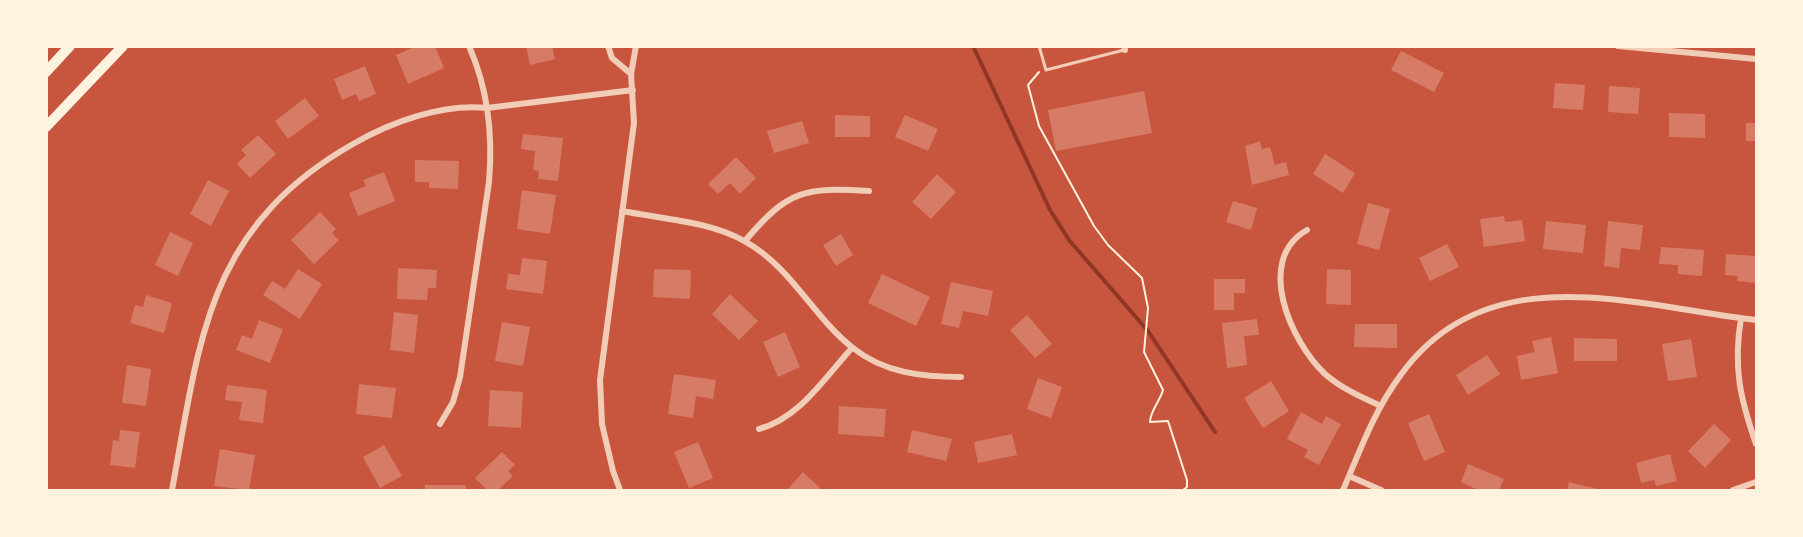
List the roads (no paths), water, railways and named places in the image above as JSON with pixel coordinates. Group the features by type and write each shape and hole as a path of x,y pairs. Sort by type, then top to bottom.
{"main road":[{"path":"46,72 70,46"},
{"path":"46,127 123,46"}],"street":[{"path":"440,424 453,402 460,377 475,284 491,156 487,108 478,67 469,46"},
{"path":"608,46 612,58 631,74"},
{"path":"620,490 602,424 600,380 634,123 631,74 636,46"},
{"path":"1618,46 1756,59"},
{"path":"172,490 197,352 206,318 227,271 263,217 308,173 363,138 409,119 442,111 487,108 633,90"},
{"path":"745,241 773,209 795,196 828,189 869,191"},
{"path":"622,211 711,228 745,241 781,268 852,348 899,371 934,377 961,377"},
{"path":"1308,230 1289,244 1282,271 1285,308 1292,328 1309,358 1326,374 1344,388 1380,406"},
{"path":"1343,490 1380,406 1400,376 1435,339 1475,315 1521,299 1574,296 1756,320"},
{"path":"1741,318 1736,367 1742,400 1756,444"},
{"path":"759,429 791,414 852,348"},
{"path":"1349,476 1381,490"},
{"path":"1733,490 1756,482"}],"lane":[{"path":"1039,46 1046,70 1125,48"}],"waterway":[{"path":"973,46 1050,210 1069,240 1148,331 1215,432"}]}
